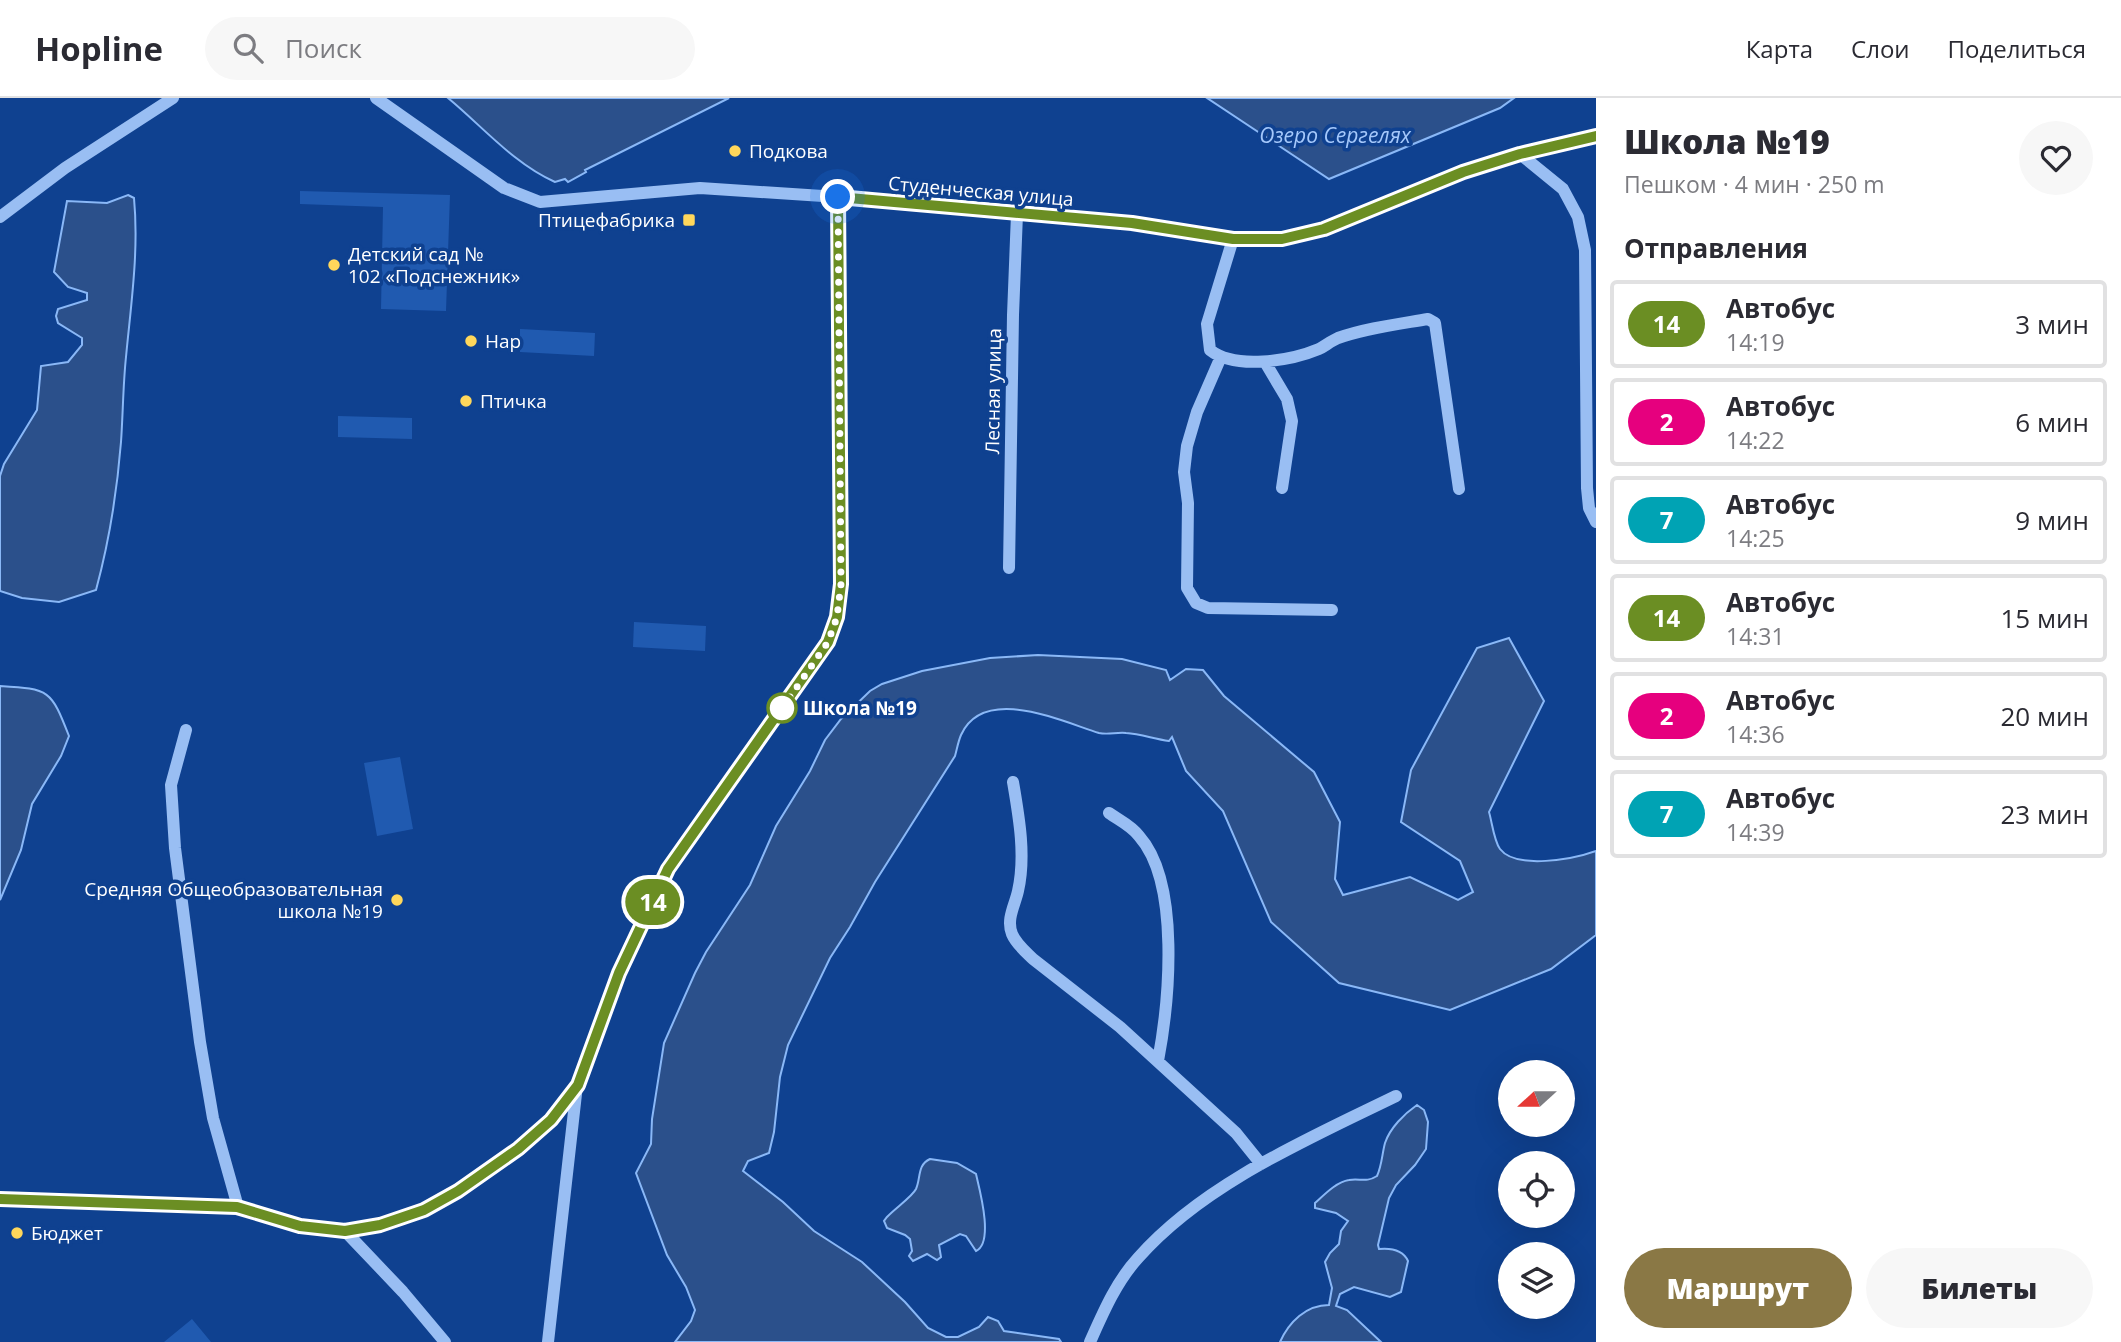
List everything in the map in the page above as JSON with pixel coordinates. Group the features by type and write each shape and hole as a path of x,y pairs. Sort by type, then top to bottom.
{"street":[{"path":"0,217 65,168 173,98"},
{"name":"Студенческая улица","path":"376,98 504,188 540,202 700,188 838,197 1132,223 1233,239 1282,239 1324,229 1463,172 1520,154 1596,136"},
{"path":"1520,154 1563,189 1578,217 1585,250 1587,488 1589,508 1596,522"},
{"path":"548,1342 578,1085 619,973 668,869 816,660 828,642 837,617 841,584 838,197"},
{"name":"Лесная улица","path":"1009,568 1017,214"},
{"path":"1233,239 1207,324 1210,350 1220,359 1265,362 1318,349 1338,338 1390,326 1428,319 1435,323 1459,489"},
{"path":"1220,359 1197,412 1187,446 1184,472 1188,503 1187,588 1196,603 1208,608 1332,610"},
{"path":"1265,362 1287,399 1292,421 1282,488"},
{"path":"186,730 171,785 175,848 206,1080 213,1118 237,1207"},
{"path":"1013,782 1021,842 1019,890 1010,919 1012,934 1021,948 1158,1061 1236,1133 1261,1164"},
{"path":"1109,813 1139,835 1159,876 1169,932 1165,1023 1158,1061"},
{"path":"0,1199 237,1207 300,1226 345,1231 380,1225 424,1210 458,1191 518,1149 551,1120 578,1085"},
{"path":"1090,1342 1109,1300 1136,1259 1175,1220 1261,1164 1396,1096"},
{"path":"345,1231 403,1292 445,1342"}],"shaded area":[{"path":"300,191 450,195 446,311 381,309 383,207 300,204"},
{"path":"520,329 595,333 594,356 520,352"},
{"path":"338,416 412,418 412,439 338,437"},
{"path":"634,622 706,626 705,651 633,647"},
{"path":"400,757 413,829 377,836 364,763"},
{"path":"192,1319 211,1342 164,1342"}],"water":[{"path":"448,98 729,98 585,170 586,172 568,182 565,179 555,182 512,155"},
{"name":"Озеро Сергелях","path":"1207,98 1514,98 1500,108 1329,179"},
{"path":"128,195 134,198 136,238 121,442 112,517 96,590 59,602 22,598 0,591 0,476 4,464 37,410 41,366 68,362 82,345 82,338 58,323 56,316 58,309 87,300 87,293 68,287 54,272 67,201 107,203"},
{"path":"1509,638 1544,701 1489,812 1495,836 1500,849 1508,855 1532,861 1574,857 1596,851 1596,935 1551,969 1450,1010 1339,983 1271,922 1223,811 1186,771 1172,737 1169,741 1132,734 1099,733 1046,715 1005,709 987,712 972,720 961,735 955,756 830,958 788,1045 780,1077 769,1153 748,1161 743,1171 783,1202 814,1231 862,1262 905,1302 928,1328 946,1337 958,1337 979,1327 988,1317 998,1321 1004,1331 1059,1339 1061,1342 675,1342 691,1321 695,1310 686,1287 667,1255 636,1173 651,1144 652,1119 664,1043 706,952 750,885 776,826 810,771 825,740 841,719 870,691 882,684 922,671 990,658 1038,655 1122,659 1166,670 1170,680 1186,669 1203,670 1224,696 1314,772 1340,822 1335,879 1343,895 1410,877 1458,900 1473,892 1460,861 1401,822 1411,770 1477,648"},
{"path":"0,686 29,689 47,695 58,709 69,736 61,756 32,804 21,850 0,900"},
{"path":"1417,1105 1424,1110 1428,1122 1426,1149 1396,1185 1389,1198 1378,1245 1379,1249 1400,1252 1408,1261 1401,1292 1390,1297 1354,1287 1340,1294 1336,1306 1347,1310 1381,1342 1280,1342 1299,1316 1313,1308 1329,1305 1332,1288 1325,1262 1339,1244 1341,1231 1348,1221 1336,1213 1315,1208 1315,1203 1339,1183 1377,1176 1390,1132 1402,1117"},
{"path":"930,1159 957,1163 976,1174 984,1216 984,1238 976,1251 966,1236 960,1234 939,1245 941,1257 937,1260 927,1254 913,1261 909,1256 912,1251 910,1239 887,1228 884,1221 914,1192 921,1168"}],"bus line":[{"name":"14","path":"0,1199 237,1207 300,1226 345,1231 380,1225 424,1210 458,1191 518,1149 551,1120 578,1085 619,973 668,869 739,766 792,696 828,642 837,617 841,584 838,197 1132,223 1233,239 1282,239 1324,229 1463,172 1520,154 1596,136"}],"place":[{"name":"Подкова","path":"735,151"},
{"name":"Птицефабрика","path":"689,220"},
{"name":"Детский сад № 102 «Подснежник»","path":"334,265"},
{"name":"Нар","path":"471,341"},
{"name":"Птичка","path":"466,401"},
{"name":"Школа №19","path":"782,708"},
{"name":"Средняя Общеобразовательная школа №19","path":"397,900"},
{"name":"Бюджет","path":"17,1233"}],"route":[{"path":"782,708 779,713 828,642 837,617 841,584 838,197"}]}
